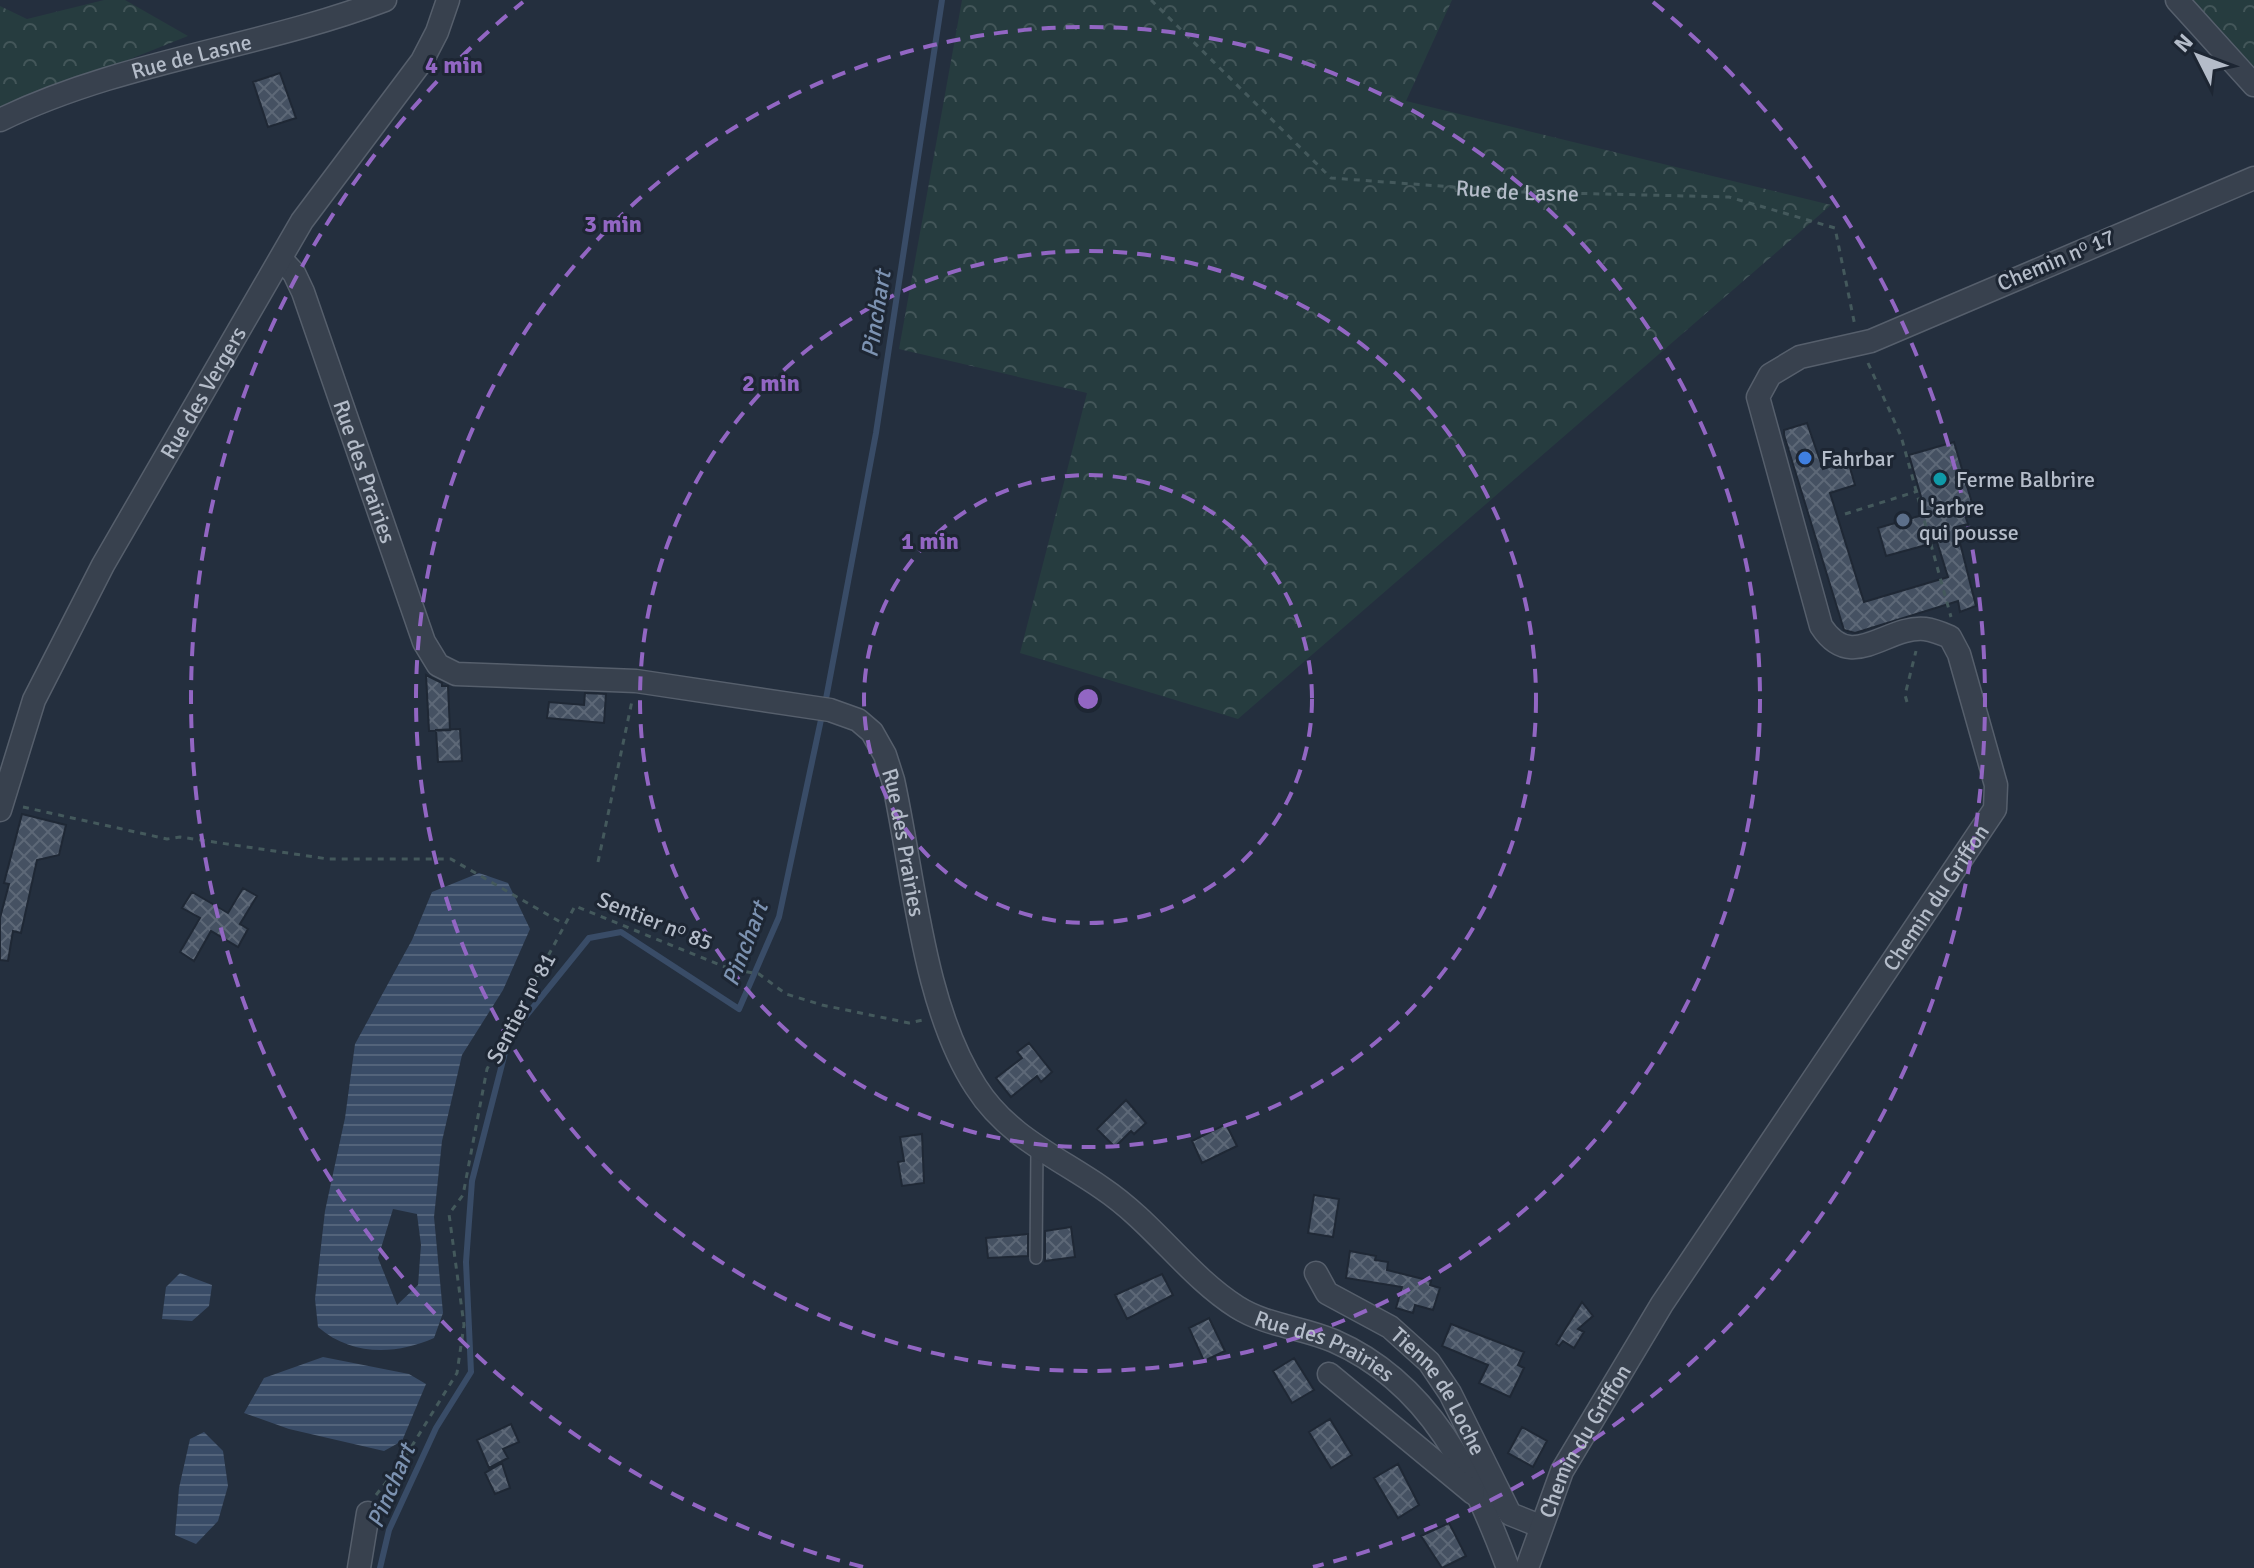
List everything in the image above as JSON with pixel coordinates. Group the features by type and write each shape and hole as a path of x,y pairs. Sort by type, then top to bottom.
{"street":[{"name":"Rue de Lasne","path":"0,120 27,107 114,77 347,14 385,0"},
{"name":"Rue des Vergers","path":"1,806 34,700 57,649 257,294 302,221 422,61 437,32 448,0"},
{"path":"2177,0 2254,85"},
{"name":"Chemin nᵒ 17","path":"1859,343 2254,178"},
{"name":"Rue des Prairies","path":"281,259 294,273 303,292 429,655 447,670 467,675 636,681 821,708 864,724 885,755 943,1018 962,1063 978,1090 1004,1122 1037,1148 1125,1204 1163,1237 1206,1284 1235,1306 1251,1316 1330,1339 1384,1368 1436,1423 1481,1500 1508,1568"},
{"path":"1859,343 1800,357 1770,375 1758,397 1821,626 1831,641 1849,648 1924,628 1950,637"},
{"name":"Chemin du Griffon","path":"1527,1568 1562,1471 1662,1304 1995,809 1996,785 1959,654 1950,637"},
{"name":"Tienne de Loche","path":"1316,1273 1327,1293 1390,1327 1429,1362 1450,1393 1510,1514 1540,1526"},
{"path":"1329,1374 1481,1500"},
{"path":"359,1568 368,1513"}],"lane":[{"path":"1036,1258 1037,1148"}],"path":[{"name":"Rue de Lasne","path":"1151,0 1331,178 1521,192 1729,197 1835,228 1859,343"},
{"path":"1859,343 1901,436 1948,604 1950,637"},
{"path":"1845,514 1918,491"},
{"path":"1907,702 1905,695 1916,661 1910,632"},
{"path":"598,862 636,681"},
{"path":"1,806 167,839 180,837 328,859 451,859 565,924"},
{"name":"Sentier nᵒ 85","path":"557,941 575,906 662,943 759,974 786,994 822,1005 909,1023 943,1018"},
{"name":"Sentier nᵒ 81","path":"368,1513 378,1492 402,1462 457,1373 464,1325 449,1214 463,1195 487,1069 557,941"}],"green space":[{"path":"104,0 125,0 188,36 0,111 0,6 27,19"},
{"path":"962,0 1452,0 1406,101 1831,205 1238,719 1020,653 1087,393 899,349"},
{"path":"2192,0 2254,0 2254,74"}],"water":[{"path":"479,873 508,883 530,929 503,990 462,1055 442,1141 434,1217 443,1313 434,1338 389,1350 359,1348 318,1327 315,1299 325,1211 345,1118 355,1044 412,940 432,892","holes":["393,1209 417,1214 421,1245 418,1285 397,1305 378,1258"]},
{"path":"180,1273 212,1285 209,1306 192,1321 162,1319 166,1287"},
{"path":"323,1357 409,1374 426,1384 402,1441 384,1451 289,1429 244,1413 264,1378"},
{"path":"204,1432 223,1451 228,1486 218,1521 196,1544 175,1535 179,1488 190,1439"}],"building":[{"path":"280,73 296,118 268,127 253,82"},
{"path":"1807,423 1823,469 1848,461 1855,485 1830,493 1864,602 1948,577 1937,542 1886,556 1878,528 1926,514 1909,455 1954,442 1972,503 1962,506 1968,524 1956,527 1976,606 1960,612 1958,601 1855,633 1844,630 1784,435 1784,430"},
{"path":"426,675 442,683 442,686 448,686 450,730 429,731"},
{"path":"585,693 606,694 604,723 547,718 549,702 584,705"},
{"path":"460,729 462,761 438,762 436,730"},
{"path":"22,814 66,825 59,855 37,860 21,933 13,931 8,961 0,960 0,918 9,884 4,883"},
{"path":"243,888 257,896 240,924 248,929 238,947 211,931 194,961 180,952 200,918 182,908 192,892 228,913"},
{"path":"1029,1043 1052,1072 1041,1082 1037,1076 1011,1097 996,1078 1022,1058 1017,1052"},
{"path":"1126,1100 1146,1123 1134,1134 1131,1131 1115,1147 1097,1129"},
{"path":"1226,1124 1237,1146 1202,1163 1192,1141"},
{"path":"922,1134 924,1183 902,1186 898,1162 904,1161 900,1137"},
{"path":"1314,1195 1339,1199 1333,1237 1308,1233"},
{"path":"1071,1227 1075,1257 1045,1261 1045,1231"},
{"path":"1028,1234 1028,1256 988,1258 986,1238"},
{"path":"1350,1251 1376,1256 1375,1260 1388,1262 1387,1270 1431,1281 1430,1285 1440,1288 1433,1310 1415,1305 1413,1313 1396,1308 1402,1287 1346,1278"},
{"path":"1162,1274 1173,1295 1127,1319 1115,1295"},
{"path":"1582,1302 1593,1316 1578,1329 1584,1332 1574,1348 1563,1341 1559,1346 1556,1344"},
{"path":"1209,1318 1225,1351 1204,1361 1189,1328"},
{"path":"1451,1324 1524,1352 1518,1365 1524,1368 1510,1397 1479,1383 1488,1365 1442,1346"},
{"path":"1294,1358 1314,1390 1292,1403 1273,1371"},
{"path":"1330,1419 1352,1455 1331,1468 1309,1432"},
{"path":"511,1424 519,1442 503,1449 508,1458 489,1468 477,1440"},
{"path":"1522,1427 1547,1441 1533,1467 1508,1453"},
{"path":"502,1463 510,1488 495,1494 485,1473"},
{"path":"1398,1464 1419,1505 1398,1518 1374,1478"},
{"path":"1449,1523 1466,1556 1442,1568 1421,1536"}],"waterway":[{"name":"Pinchart","path":"825,704 876,433 942,0"},
{"name":"Pinchart","path":"380,1568 389,1530 436,1428 471,1372 466,1262 472,1181 509,1037 589,938 621,932 739,1009 779,917 822,715"}],"place":[{"name":"Fahrbar","path":"1805,458"},
{"name":"Ferme Balbrire","path":"1940,479"},
{"name":"L'arbre qui pousse","path":"1903,520"}]}
